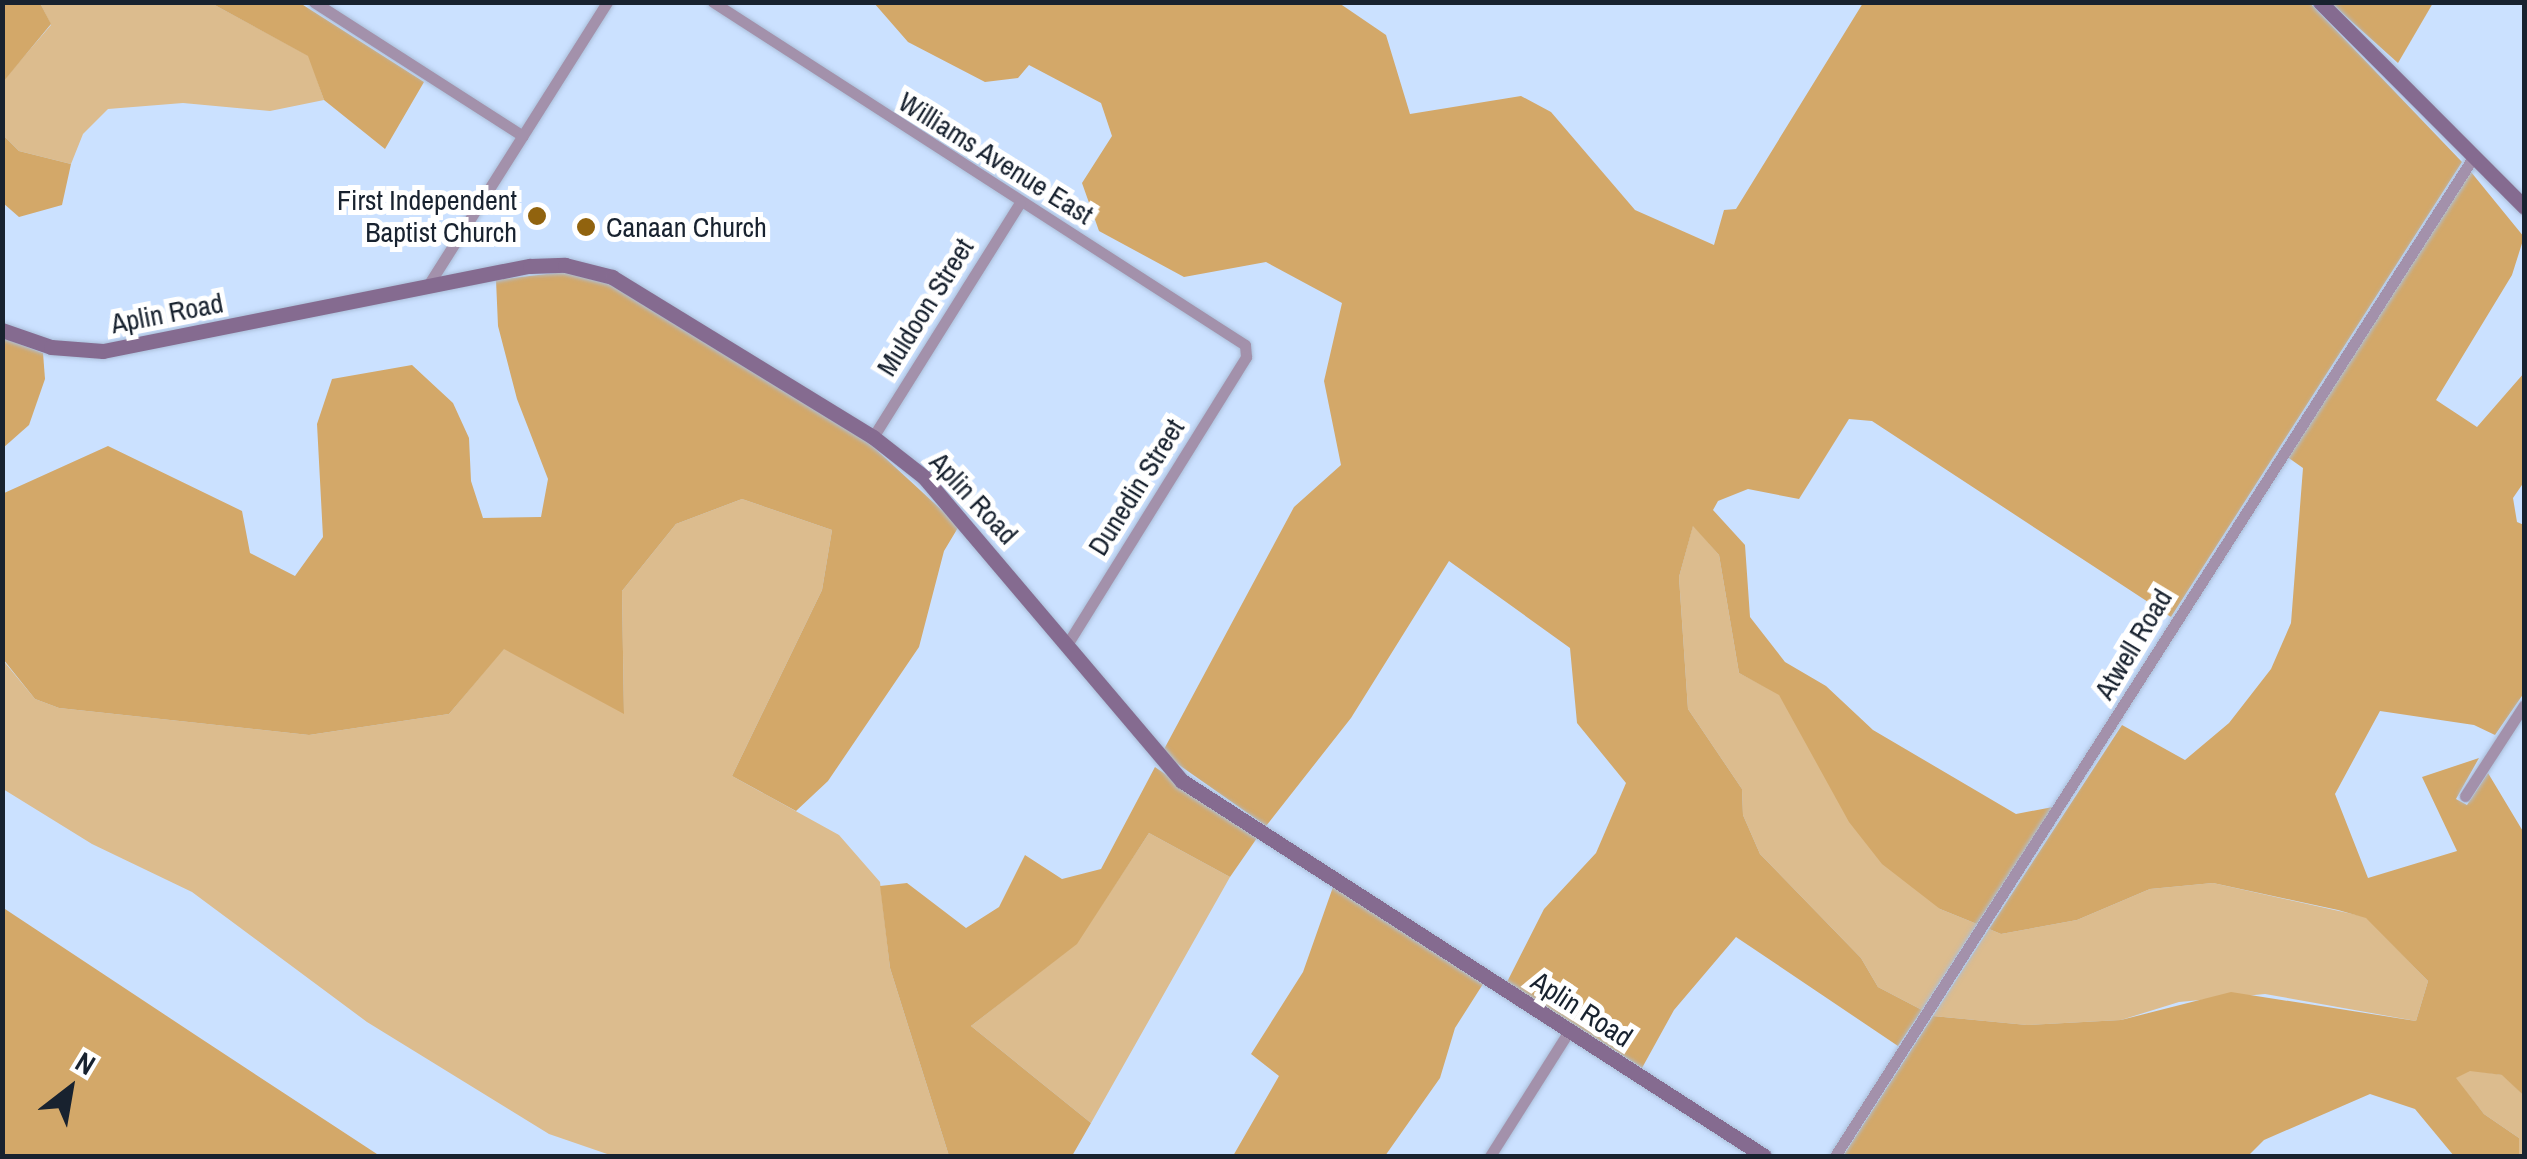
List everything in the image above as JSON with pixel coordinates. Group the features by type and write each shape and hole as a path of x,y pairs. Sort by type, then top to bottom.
{"street":[{"path":"314,2 523,136"},
{"path":"428,287 607,2"},
{"name":"Williams Avenue East","path":"713,2 1020,203 1242,342 1246,356"},
{"path":"2320,2 2524,207"},
{"name":"Atwell Road","path":"1835,1156 2474,156"},
{"name":"Muldoon Street","path":"873,437 1020,203"},
{"name":"Aplin Road","path":"2,330 50,347 103,350 541,264 596,271 873,437 943,496 1068,643 1148,748 1182,780 1764,1156"},
{"name":"Dunedin Street","path":"1068,643 1246,356"},
{"path":"2465,796 2524,704"},
{"path":"1490,1156 1569,1030"}],"shaded area":[{"path":"3,2 40,3 51,24 3,82"},
{"path":"40,3 211,3 309,56 324,100 270,111 183,103 108,109 83,134 71,164 19,151 3,135 2,82 51,25"},
{"path":"211,3 300,3 424,82 385,149 324,100 308,56"},
{"path":"874,3 1339,3 1386,35 1410,114 1521,96 1551,112 1635,210 1714,245 1724,210 1736,209 1863,3 2310,3 2462,162 2171,617 1872,421 1849,419 1799,499 1748,489 1718,501 1713,510 1745,545 1750,617 1785,662 1826,686 1873,730 2016,814 2053,807 1977,924 1940,909 1882,864 1849,822 1779,695 1739,673 1719,555 1693,526 1679,577 1688,709 1742,789 1743,815 1760,854 1861,958 1878,987 1922,1010 1898,1046 1736,937 1674,1010 1642,1068 1507,982 1544,909 1596,853 1626,783 1577,723 1570,648 1449,561 1351,718 1266,826 1162,753 1294,507 1341,465 1324,381 1342,303 1266,262 1184,277 1099,231 1082,183 1112,136 1101,103 1029,65 1018,78 985,82 908,42"},
{"path":"2331,3 2433,3 2398,63"},
{"path":"3,135 19,151 71,164 62,205 19,217 3,203"},
{"path":"2471,172 2524,237 2512,275 2436,400 2477,427 2524,373 2524,482 2513,498 2517,522 2524,525 2524,693 2495,735 2474,725 2380,711 2335,794 2368,878 2457,851 2422,777 2479,758 2456,799 2467,805 2488,773 2524,833 2524,1096 2502,1075 2470,1071 2456,1078 2484,1114 2519,1138 2519,1156 2454,1156 2415,1109 2370,1094 2264,1140 2248,1156 1843,1156 1933,1016 2027,1025 2121,1020 2231,992 2416,1021 2428,981 2366,918 2213,883 2150,889 2077,920 2001,934 1989,929 2122,725 2185,760 2229,723 2271,669 2291,623 2303,468 2286,456"},
{"path":"564,272 609,284 869,443 959,526 944,551 919,647 828,781 796,811 732,776 822,590 832,530 742,499 676,524 622,591 624,714 504,649 449,714 309,735 59,708 35,699 3,659 2,494 108,446 242,511 250,553 295,576 323,537 317,424 332,379 412,365 453,403 469,438 471,481 483,518 541,517 548,479 517,399 498,326 496,280"},
{"path":"3,338 43,353 45,379 29,425 3,448"},
{"path":"742,499 832,530 822,590 732,776 839,835 880,882 890,968 949,1156 613,1156 549,1134 367,1022 192,892 92,844 3,789 2,659 35,699 59,708 309,735 449,714 504,648 624,713 622,591 676,524"},
{"path":"1693,525 1719,555 1739,673 1779,694 1813,749 1940,909 1977,924 1922,1010 1878,987 1861,958 1760,854 1743,815 1742,789 1688,709 1679,577"},
{"path":"1155,767 1257,838 1230,877 1149,833 1077,944 971,1026 1091,1123 1072,1156 949,1156 890,968 880,886 907,883 966,928 999,907 1025,855 1062,879 1101,869"},
{"path":"1149,833 1230,877 1091,1123 971,1026 1076,944"},
{"path":"2213,883 2366,917 2428,981 2416,1021 2265,994 2179,1002 2121,1020 2027,1025 1933,1016 1989,929 2001,934 2077,920 2150,889"},
{"path":"1333,887 1483,984 1455,1028 1440,1078 1385,1156 1233,1156 1279,1076 1251,1054 1303,972"},
{"path":"2,907 197,1036 380,1156 3,1156"},
{"path":"2470,1070 2503,1075 2524,1096 2524,1156 2519,1156 2519,1138 2484,1114 2455,1078"}],"place":[{"name":"First Independent Baptist Church","path":"537,216"},
{"name":"Canaan Church","path":"586,227"}]}
